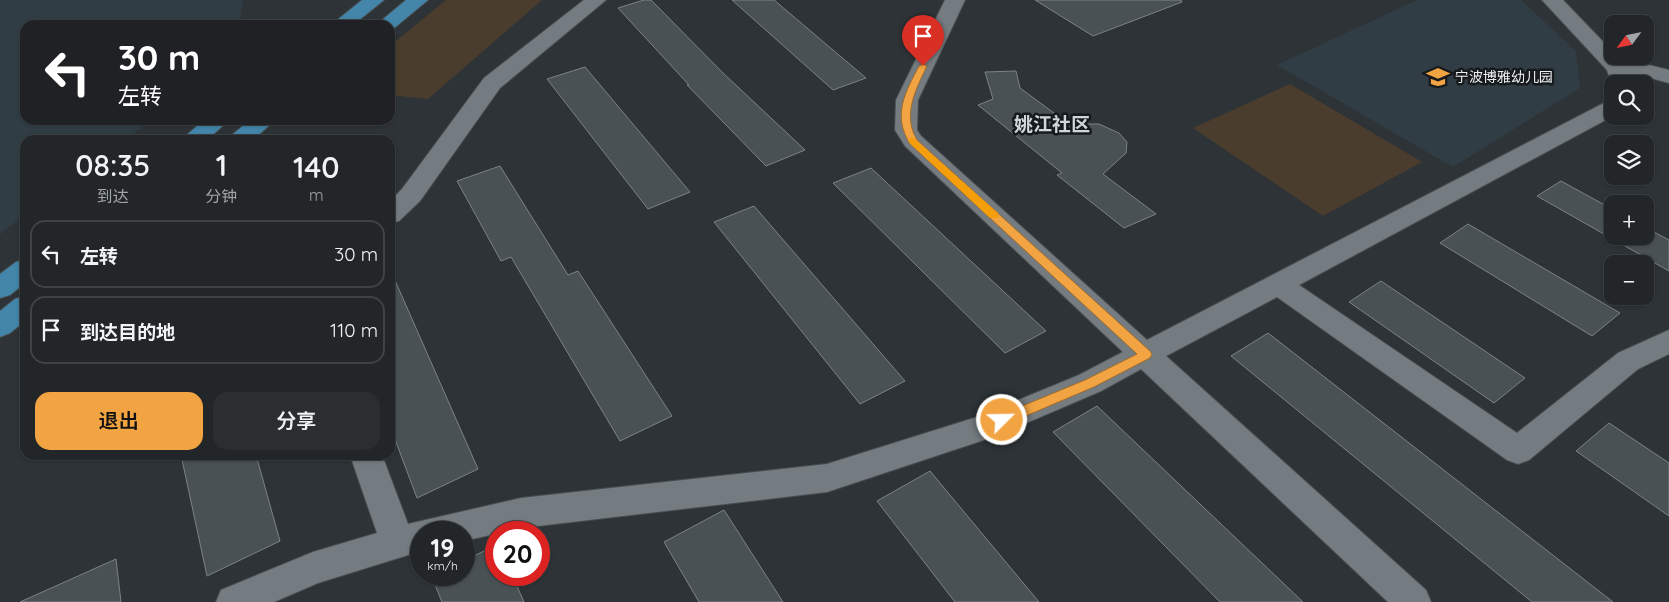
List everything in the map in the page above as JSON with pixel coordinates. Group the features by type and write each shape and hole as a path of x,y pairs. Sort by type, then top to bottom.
{"main road":[{"path":"348,20 374,0"},
{"path":"392,20 418,0"},
{"path":"198,135 212,125"},
{"path":"244,135 258,125"},
{"path":"0,288 20,273"},
{"path":"0,326 20,310"}],"lane":[{"path":"395,210 411,195 492,83 596,0"},
{"path":"955,0 907,100 906,130 914,142 1413,602"},
{"path":"1552,0 1618,75"},
{"path":"1623,75 1645,70 1669,77"},
{"path":"475,523 520,513 827,478 985,427 1090,384 1604,112"},
{"path":"1279,285 1518,451 1628,361 1669,341"},
{"path":"234,602 313,568 409,539 369,460"}],"shaded area":[{"path":"0,0 243,0 240,20 20,20 20,125 145,125 132,135 20,135 20,219 0,234"},
{"path":"446,0 542,0 428,99 395,96 395,42"},
{"name":"宁波博雅幼儿园","path":"1417,0 1521,0 1576,51 1580,88 1453,167 1277,65"},
{"path":"1290,84 1422,162 1323,216 1193,128"}],"building":[{"path":"644,0 651,0 723,73 805,150 766,166 687,85 689,85 618,8"},
{"path":"732,0 774,0 866,78 833,90"},
{"path":"1035,0 1181,0 1182,2 1093,36"},
{"path":"585,67 690,192 648,209 547,79"},
{"path":"1016,71 1020,88 1069,124 1099,124 1119,133 1127,142 1126,153 1103,174 1156,214 1124,228 1057,175 1062,173 978,105 993,99 985,72"},
{"path":"500,166 568,275 578,271 672,416 620,441 511,257 501,261 457,181"},
{"path":"871,168 1046,331 1005,353 833,183"},
{"path":"1561,181 1604,205 1604,234 1537,196"},
{"path":"754,206 905,381 860,404 714,222"},
{"path":"1468,224 1620,313 1592,336 1440,243"},
{"path":"1654,232 1669,240 1669,271 1654,262 1654,255 1641,255 1623,245 1654,245"},
{"path":"395,280 478,469 417,498 395,439"},
{"path":"1381,281 1525,378 1494,403 1349,302"},
{"path":"1268,333 1613,602 1532,602 1231,356"},
{"path":"1097,406 1303,602 1220,602 1053,432"},
{"path":"1609,423 1669,463 1669,516 1576,451"},
{"path":"182,460 257,460 280,541 207,576"},
{"path":"930,471 1039,602 955,602 877,501"},
{"path":"724,510 783,602 699,602 664,542"},
{"path":"485,550 485,586 517,586 524,602 442,602 435,586 475,586 475,556"},
{"path":"116,559 121,602 20,602"}],"slow traffic":[{"path":"912,140 994,215"}],"place":[{"name":"宁波博雅幼儿园","path":"1438,77"}],"district":[{"name":"姚江社区","path":"1052,124"}],"route":[{"path":"923,66 907,100 906,130 914,142 1146,354 1090,384 1002,420"}]}
